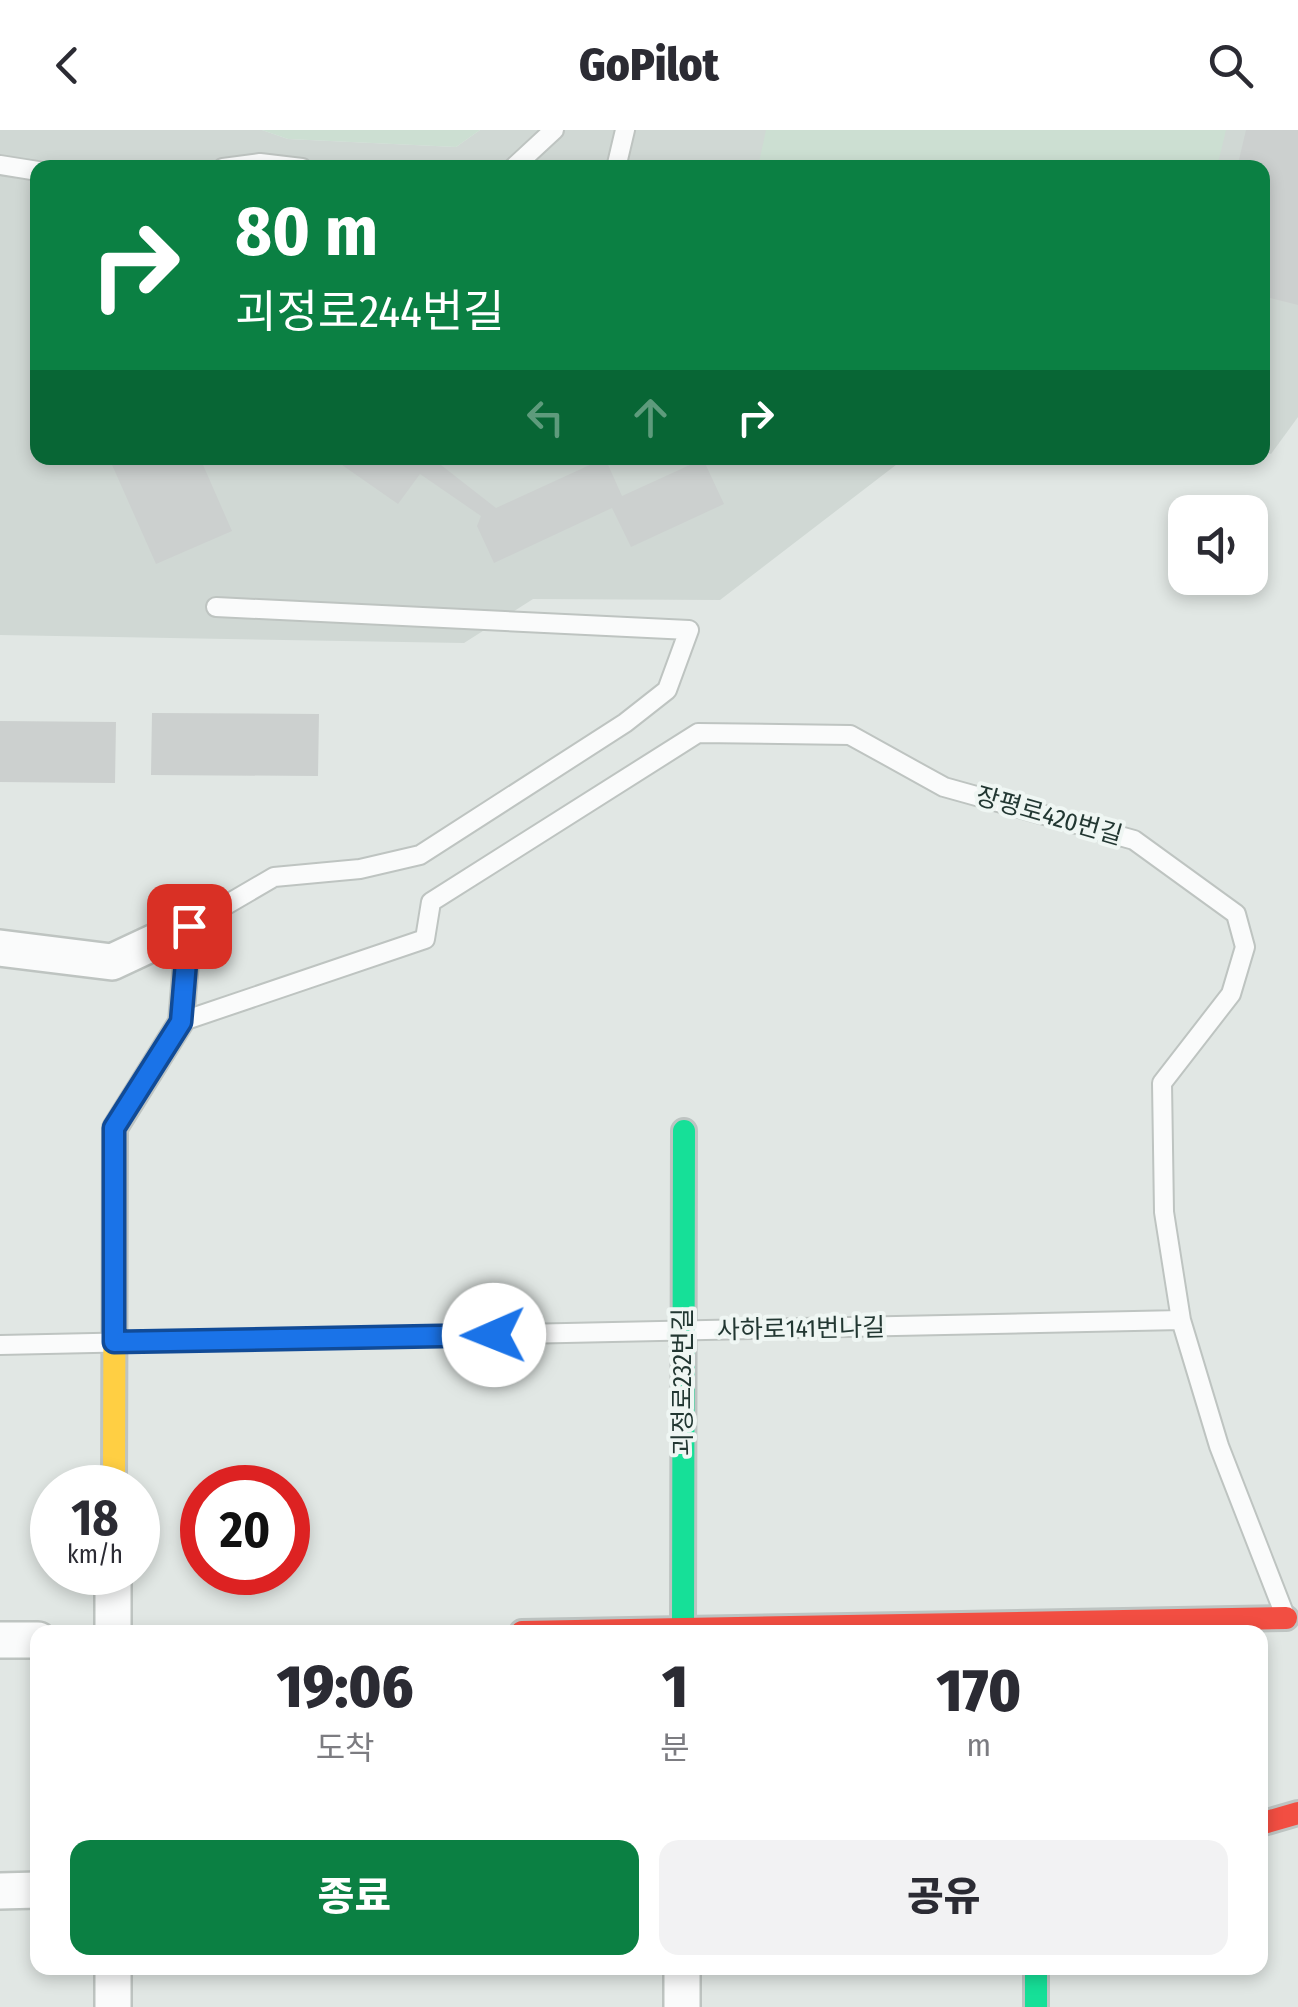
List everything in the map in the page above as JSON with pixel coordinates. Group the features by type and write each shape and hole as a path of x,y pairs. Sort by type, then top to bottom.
{"street":[{"path":"0,948 112,962 189,926 181,1022 114,1128 114,1465"},
{"name":"괴정로232번길","path":"683,1625 684,1131"},
{"path":"113,1625 114,1595"},
{"path":"1089,1625 1292,1622"},
{"path":"0,1640 30,1640"},
{"path":"1268,1822 1298,1813"},
{"path":"0,1891 30,1890"},
{"path":"113,1975 113,2007"},
{"path":"682,1975 682,2007"},
{"path":"1036,1975 1036,2007"}],"lane":[{"path":"522,160 554,130"},
{"path":"618,160 624,130"},
{"path":"0,165 30,170"},
{"path":"189,926 274,877 360,869 420,855 625,724 666,690 689,630 216,607"},
{"name":"장평로420번길","path":"181,1022 425,939 431,902 698,733 850,735 944,787 1134,840 1236,914 1245,947 1231,994 1162,1083 1164,1212 1182,1320 1219,1446 1292,1622"},
{"name":"사하로141번나길","path":"0,1345 1182,1320"}],"shaded area":[{"path":"0,130 262,130 288,139 456,147 480,130 1298,130 1298,417 1271,454 1270,160 30,160 30,465 896,465 720,600 533,599 464,643 0,635"}],"green space":[{"path":"262,130 480,130 456,147 288,139"},
{"path":"766,130 1226,130 1219,160 760,160"}],"building":[{"path":"1246,130 1298,130 1298,305 1270,298 1270,160 1239,160"},
{"path":"112,465 203,465 232,531 156,564"},
{"path":"342,465 441,465 496,508 590,465 608,465 622,496 690,465 706,465 724,504 631,547 612,508 494,563 477,526 481,516 420,474 398,504"},
{"path":"152,713 319,714 318,776 151,775"},
{"path":"0,721 116,722 115,783 0,782"}],"traffic: fast":[{"path":"683,1625 684,1131"},
{"path":"1036,1975 1036,2007"}],"traffic: slow":[{"path":"114,1465 115,1128 181,1022 189,926"}],"traffic: jam":[{"path":"904,1625 1286,1618"},
{"path":"1268,1822 1298,1813"}],"route":[{"path":"189,926 181,1022 114,1128 114,1342 494,1335"}]}
